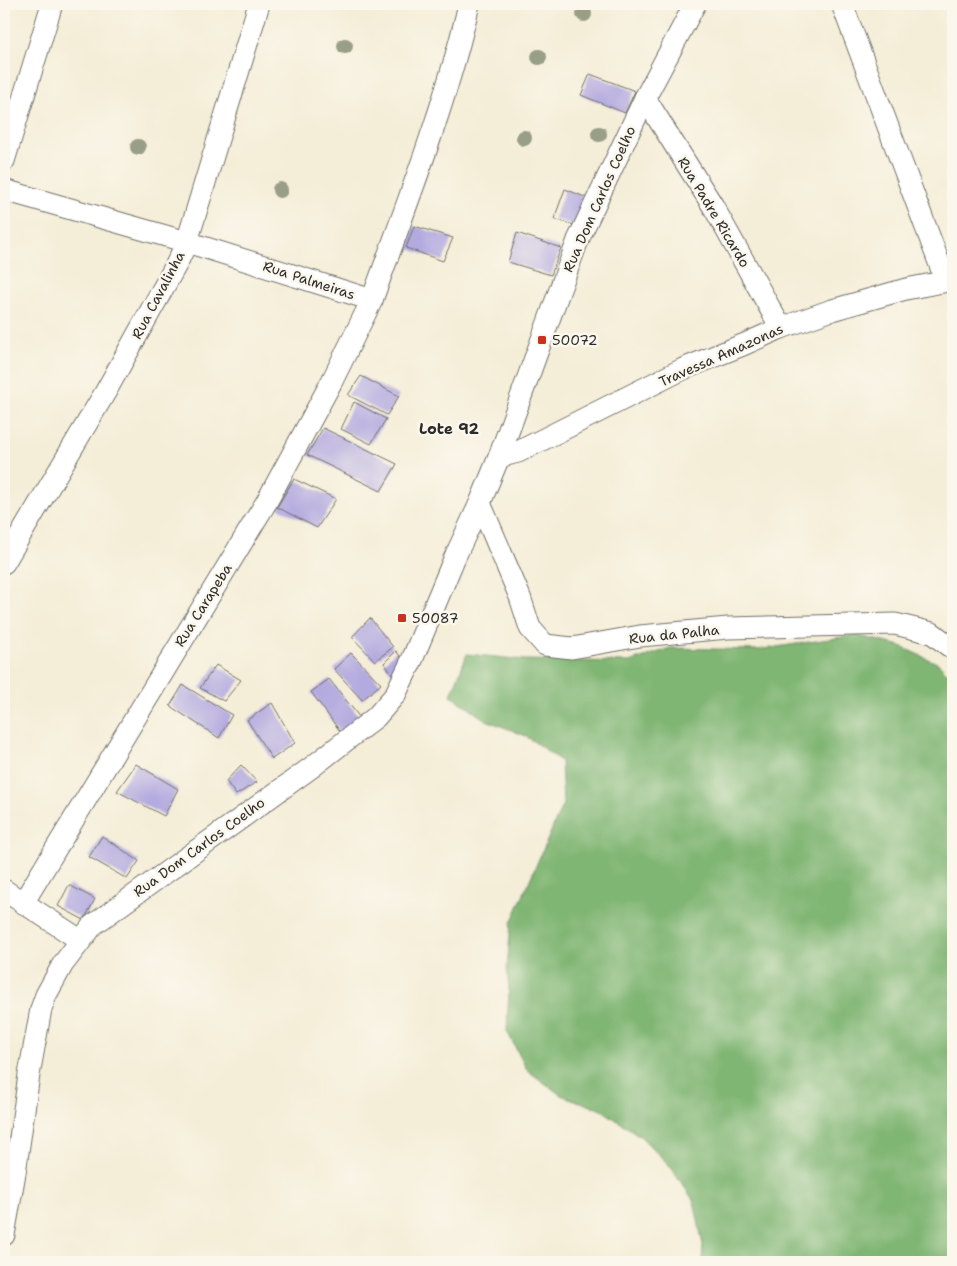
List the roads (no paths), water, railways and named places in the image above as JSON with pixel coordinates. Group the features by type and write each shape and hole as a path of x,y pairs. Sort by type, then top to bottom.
{"street":[{"path":"4,161 52,4"},
{"name":"Rua Cavalinha","path":"4,563 106,392 187,242 259,4"},
{"name":"Rua Palmeiras","path":"4,190 187,242 372,300 429,144 462,36 469,4"},
{"name":"Rua Dom Carlos Coelho","path":"4,1235 9,1177 41,1009 46,995 63,964 93,925 113,908 312,767 376,717 387,706 401,685 499,457 578,240 645,98 695,4"},
{"path":"842,4 949,281"},
{"name":"Rua Padre Ricardo","path":"645,98 713,206 781,328"},
{"name":"Travessa Amazonas","path":"499,457 518,452 683,369 781,328 832,310 906,289 949,281"},
{"name":"Rua Carapeba","path":"23,902 267,500 331,383 372,300"},
{"name":"Rua da Palha","path":"480,503 520,597 530,628 545,645 572,648 640,636 728,628 895,624 932,633 953,649"},
{"path":"4,890 80,940"}],"place":[{"name":"50072","path":"542,340"},
{"name":"50087","path":"402,618"}],"district":[{"name":"Lote 92","path":"449,429"}]}
